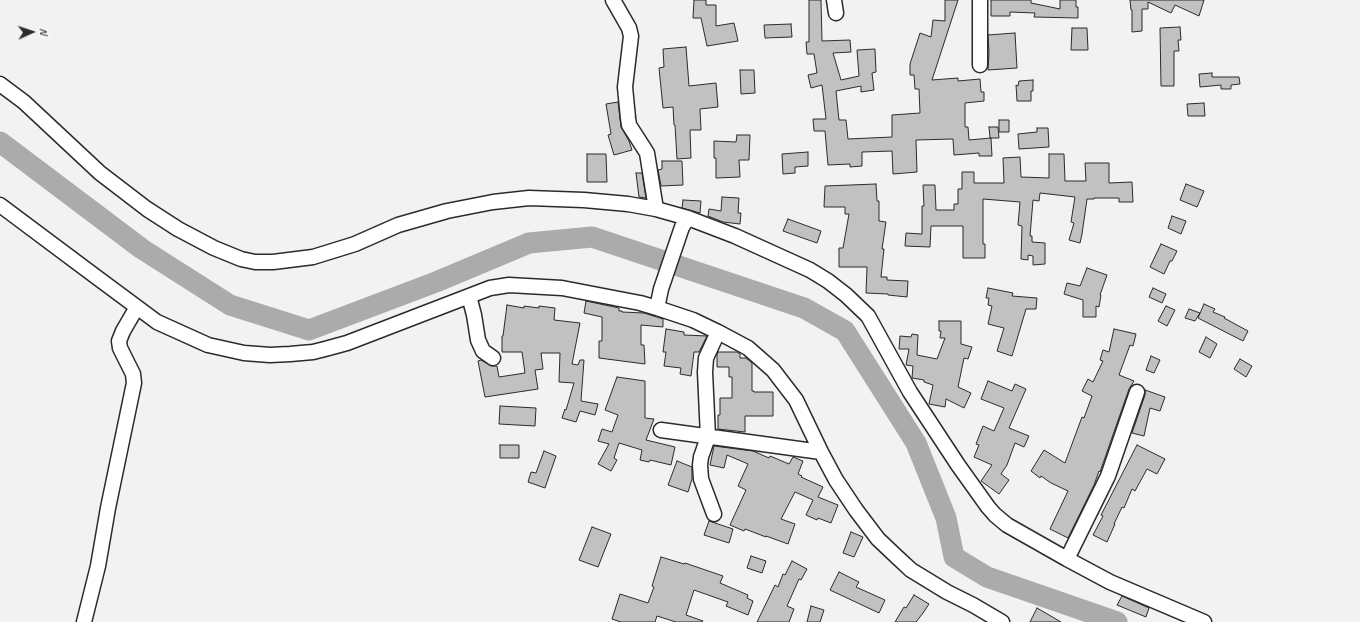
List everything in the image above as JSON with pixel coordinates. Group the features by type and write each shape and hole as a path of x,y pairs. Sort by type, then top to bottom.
{"street":[{"path":"613,0 629,28 631,36 625,87 628,118 631,130 643,145 647,153 656,209"},
{"path":"980,0 980,66"},
{"path":"0,84 24,102 100,173 147,209 178,229 214,248 241,259 255,262 273,262 313,257 355,244 398,226 447,211 493,202 529,198 560,198 628,204 656,209 685,222 735,236 810,270 828,281 846,295 868,316 910,392 958,465 988,507 1007,525 1110,582 1204,622"},
{"path":"0,205 157,322 208,345 244,353 277,354 313,352 347,343 490,288 509,285 562,288 658,308 693,320 748,348 773,370 796,400 836,480 856,510 878,538 897,557 911,570 1002,622"},
{"path":"658,308 661,289 685,222"},
{"path":"469,296 478,340 483,351 493,358"},
{"path":"84,622 98,566 108,508 134,383 133,374 120,348 119,341 123,330 137,307"},
{"path":"714,514 701,479 701,457 708,437 705,372 706,358 718,332"},
{"path":"1067,559 1108,476 1137,392"},
{"path":"661,430 821,452"}],"building":[{"path":"694,0 706,0 706,5 716,5 716,26 734,23 738,41 707,46 701,18 693,18"},
{"path":"809,0 821,0 822,41 850,40 851,52 833,53 841,80 859,76 857,50 875,49 876,72 872,73 874,90 861,92 861,86 836,91 839,120 846,120 848,139 892,137 892,115 920,113 919,89 915,89 914,75 910,75 910,64 920,33 931,37 933,20 945,21 945,0 958,0 932,80 958,78 958,81 980,79 981,92 984,92 984,101 965,103 965,127 968,127 969,140 991,138 992,156 979,156 979,153 954,155 953,139 916,140 917,172 893,174 892,151 862,152 862,166 850,167 850,164 828,165 825,131 814,131 813,119 826,119 822,85 811,88 808,75 817,73 814,54 807,54 806,42 809,42"},
{"path":"991,0 1031,0 1031,3 1060,9 1060,0 1076,0 1076,7 1078,7 1078,18 1034,17 1035,13 1010,12 1010,16 991,16"},
{"path":"1130,0 1204,0 1199,16 1175,5 1171,13 1148,2 1148,9 1142,9 1142,31 1132,32 1132,10"},
{"path":"791,24 792,37 765,38 764,25"},
{"path":"1180,27 1181,40 1178,40 1179,51 1174,51 1174,86 1161,86 1160,28"},
{"path":"1072,28 1087,28 1088,50 1071,50"},
{"path":"1015,33 1017,68 988,70 988,35"},
{"path":"686,47 689,86 716,83 718,107 700,109 701,130 690,130 691,158 677,159 673,107 663,108 659,68 664,67 663,49"},
{"path":"740,70 754,70 755,93 741,94"},
{"path":"1212,73 1212,77 1239,77 1240,84 1231,85 1231,89 1221,89 1221,85 1200,87 1199,74"},
{"path":"1033,80 1031,101 1017,101 1016,85 1018,86 1019,81"},
{"path":"618,102 621,127 632,150 614,155 608,135 611,134 606,104"},
{"path":"1204,103 1205,116 1188,116 1187,104"},
{"path":"999,120 1009,120 1009,132 999,132"},
{"path":"989,127 998,127 999,138 990,138"},
{"path":"1037,128 1048,128 1049,147 1019,149 1018,134 1037,132"},
{"path":"737,135 750,135 749,160 739,160 740,177 716,178 714,141 736,142"},
{"path":"808,152 808,166 795,167 795,173 783,174 782,154"},
{"path":"587,154 606,154 607,182 587,182"},
{"path":"1049,154 1064,154 1065,181 1086,181 1085,163 1109,163 1109,183 1132,182 1133,202 1119,202 1119,198 1087,199 1080,243 1069,240 1074,223 1071,222 1075,197 1040,193 1039,201 1033,200 1030,236 1032,236 1032,242 1045,243 1045,264 1033,265 1033,256 1028,255 1028,260 1021,259 1022,226 1018,225 1020,202 983,199 983,244 985,244 985,258 963,258 963,226 931,226 930,247 905,246 906,233 922,234 922,206 924,206 923,185 935,185 936,210 954,210 954,204 958,204 958,189 962,189 962,172 974,172 974,183 1004,183 1003,158 1020,157 1021,177 1049,178"},
{"path":"662,161 682,161 683,185 661,186 658,170 662,169"},
{"path":"636,173 642,173 646,198 639,197"},
{"path":"876,184 877,201 879,201 879,221 886,222 882,249 884,249 881,277 887,277 887,280 908,281 907,297 866,293 867,267 839,267 839,248 843,248 849,214 845,214 845,207 824,207 825,186"},
{"path":"1186,184 1204,191 1197,207 1180,200"},
{"path":"722,197 739,198 738,213 741,213 740,224 723,222 708,216 709,209 721,211"},
{"path":"683,200 701,201 700,213 682,208"},
{"path":"1172,216 1186,221 1181,234 1168,228"},
{"path":"788,219 821,231 817,243 783,231"},
{"path":"1161,244 1177,251 1164,274 1150,267"},
{"path":"1087,268 1107,275 1100,295 1099,307 1096,306 1096,317 1083,317 1083,300 1064,294 1067,283 1080,286"},
{"path":"988,288 1013,293 1012,296 1037,298 1036,309 1026,309 1012,356 997,351 1004,328 988,324 992,306 988,305 989,298 986,298"},
{"path":"1153,288 1166,294 1162,303 1149,297"},
{"path":"586,301 619,308 619,311 622,312 644,313 663,319 663,327 641,325 641,345 644,345 645,364 599,358 599,341 602,341 602,317 584,313"},
{"path":"1204,304 1215,309 1213,312 1225,317 1224,318 1248,331 1243,341 1198,318"},
{"path":"507,305 524,308 524,306 539,308 539,306 555,308 554,320 580,323 572,364 578,365 580,360 584,360 581,401 598,404 595,415 580,411 576,422 562,418 574,383 559,382 560,353 541,353 543,369 535,370 538,389 485,397 478,361 481,360 492,366 497,366 499,377 525,373 522,352 502,352 502,336"},
{"path":"1166,306 1175,310 1167,326 1158,321"},
{"path":"1189,309 1200,313 1195,321 1185,318"},
{"path":"939,321 961,321 961,344 972,347 968,359 964,358 958,387 971,393 964,408 946,399 945,407 929,404 933,385 924,382 924,380 912,378 913,366 906,365 909,349 899,349 900,336 911,337 912,334 918,335 917,355 937,359 945,338 940,338 941,331 939,331"},
{"path":"666,329 684,332 684,335 707,336 699,352 694,352 691,376 680,374 681,368 664,366 666,352 663,352"},
{"path":"1114,329 1136,334 1133,346 1130,345 1119,375 1134,381 1129,389 1100,472 1099,471 1094,485 1068,538 1050,529 1068,491 1051,483 1041,476 1040,478 1031,471 1044,450 1065,463 1082,417 1084,418 1092,396 1082,391 1088,379 1093,382 1103,361 1100,360 1103,350 1109,352"},
{"path":"1206,337 1217,344 1210,358 1199,352"},
{"path":"718,352 737,352 740,354 740,358 746,358 752,363 752,391 773,392 773,416 745,416 745,432 718,429 720,398 732,398 732,377 729,377 729,367 717,367"},
{"path":"1151,356 1160,360 1154,373 1146,370"},
{"path":"1240,359 1252,366 1246,377 1234,369"},
{"path":"617,377 645,381 645,418 654,419 646,440 675,447 671,465 650,460 649,462 640,460 642,450 619,443 614,458 617,460 611,471 598,464 609,444 598,441 602,429 612,432 618,415 605,410"},
{"path":"988,381 1012,391 1015,384 1026,389 1009,428 1029,436 1024,447 1015,443 1007,465 1001,474 1009,480 999,494 981,481 992,465 974,457 979,445 976,444 983,426 994,431 1004,408 981,399"},
{"path":"1145,390 1165,397 1160,411 1150,408 1144,436 1132,433 1145,395"},
{"path":"500,406 536,408 535,426 499,424"},
{"path":"500,445 519,445 519,458 500,458"},
{"path":"1137,445 1165,459 1157,474 1147,469 1135,491 1132,489 1124,508 1122,507 1107,542 1093,535 1103,516 1101,515"},
{"path":"714,446 753,451 789,464 793,457 803,461 798,474 802,476 801,477 823,487 818,497 838,505 831,523 818,518 817,520 806,515 813,500 795,492 781,519 795,524 788,544 745,529 744,531 730,525 746,490 738,486 748,464 727,455 724,468 710,465"},
{"path":"544,451 556,456 545,488 528,482 531,472 536,473"},
{"path":"677,461 692,467 692,479 688,492 668,485"},
{"path":"709,521 733,529 729,543 704,535"},
{"path":"592,527 611,534 598,567 579,560"},
{"path":"851,532 863,537 854,557 843,553"},
{"path":"751,556 766,561 762,573 747,568"},
{"path":"661,557 684,564 685,563 723,576 720,583 748,595 747,598 753,601 748,615 726,606 728,602 694,590 686,615 703,621 702,622 676,622 657,616 655,622 621,622 612,619 620,594 648,603 654,587 652,586"},
{"path":"792,561 807,569 801,580 799,579 787,606 794,609 789,622 757,622 775,585 778,587 783,574 785,575"},
{"path":"839,572 859,582 856,587 885,600 879,613 830,590"},
{"path":"914,595 929,604 923,613 916,622 895,622 904,607 906,608"},
{"path":"1122,596 1149,608 1146,617 1117,605"},
{"path":"811,606 824,610 820,622 807,622"},
{"path":"1037,608 1061,622 1030,622"}],"waterway":[{"path":"0,142 142,249 230,305 309,330 436,282 529,243 592,237 804,308 845,331 916,443 946,518 954,557 987,577 1117,622"}]}
